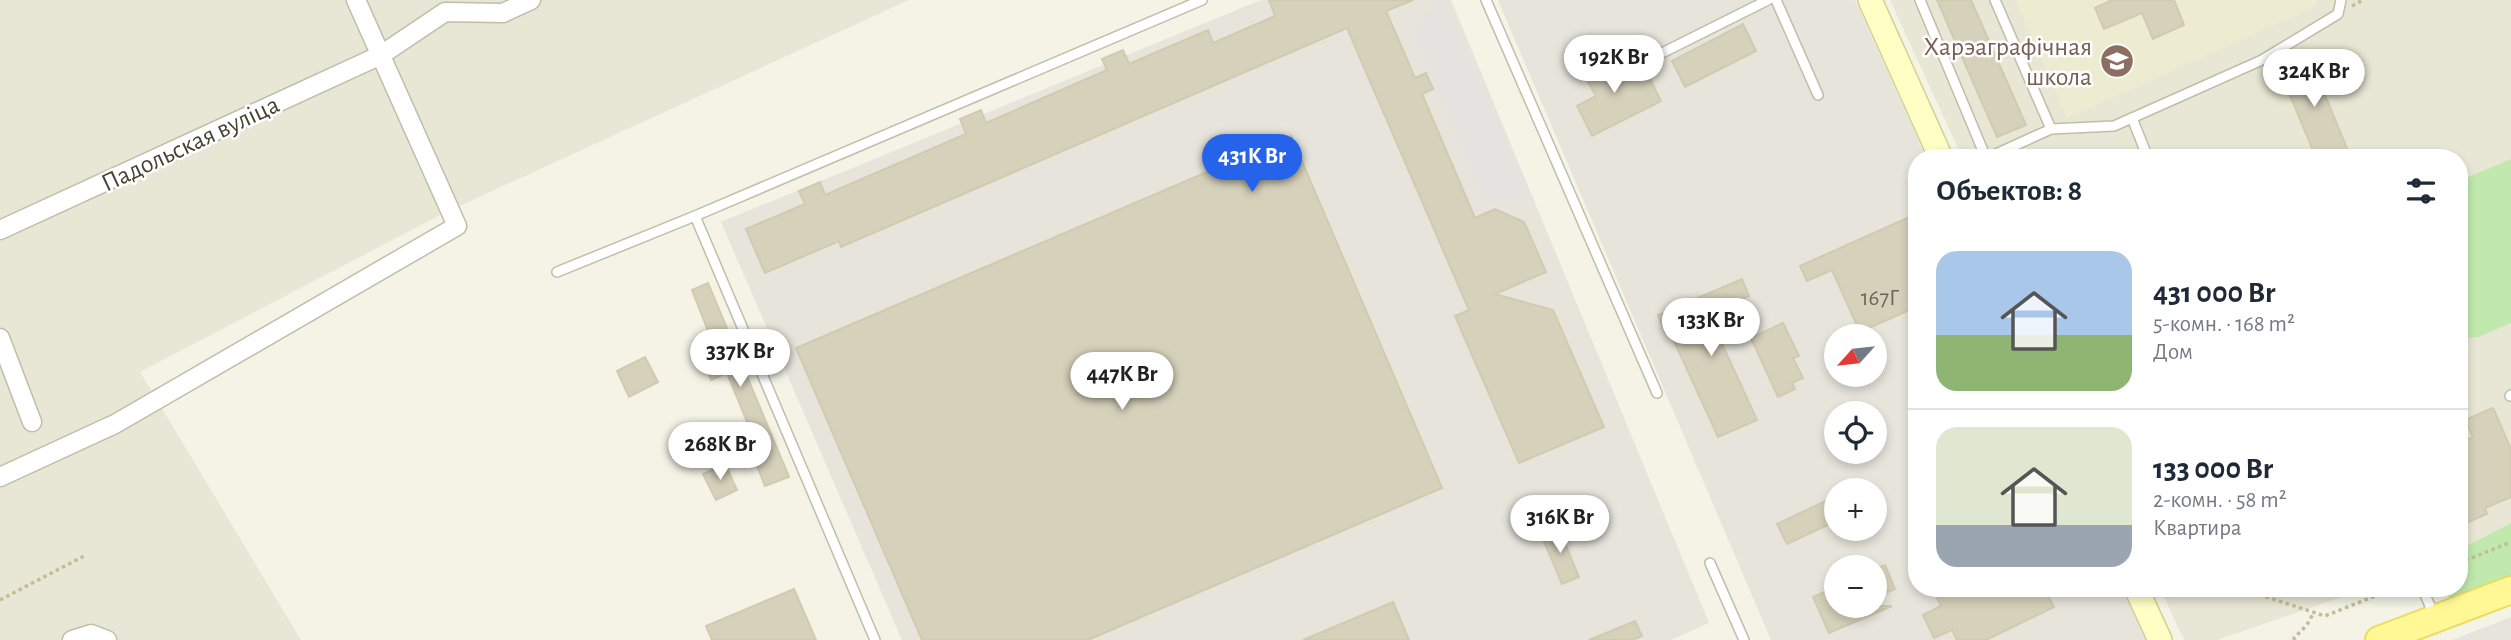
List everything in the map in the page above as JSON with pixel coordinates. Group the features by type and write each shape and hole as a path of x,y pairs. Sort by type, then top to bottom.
{"main road":[{"path":"2379,640 2511,590"}],"street":[{"path":"0,477 115,424 457,226 356,0"},
{"name":"Падольская вуліца","path":"0,230 381,55 445,12 503,13 531,0"},
{"path":"1870,0 1937,149"},
{"path":"0,338 32,422"},
{"path":"2140,597 2160,640"},
{"path":"72,640 91,634 107,640"}],"lane":[{"path":"557,272 1202,0"},
{"path":"1486,0 1657,393"},
{"path":"1656,56 1768,0"},
{"path":"1776,0 1818,95"},
{"path":"1920,0 1982,149"},
{"path":"1995,0 2051,129"},
{"path":"2006,149 2051,129 2113,126 2132,118 2262,60 2338,13 2342,0"},
{"path":"2132,118 2144,149"},
{"path":"695,216 875,640"},
{"path":"1710,563 1744,640"},
{"path":"2426,597 2435,619"}],"path":[{"path":"2468,559 2511,542"},
{"path":"0,600 86,555"},
{"path":"2267,597 2325,616 2372,597"},
{"path":"2295,640 2314,612"}],"shaded area":[{"path":"0,0 909,0 442,214 140,372 301,640 0,640"},
{"path":"1261,0 1451,0 1709,623 1671,640 902,640 721,222"},
{"path":"1439,0 1444,0 1530,195 1487,203 1414,30"},
{"path":"1498,0 1855,0 1922,149 1908,149 1908,597 2127,597 2147,640 1771,640"},
{"path":"1890,0 2511,0 2511,538 2468,553 2468,149 1958,149"},
{"name":"Харэаграфічная школа","path":"2016,0 2316,0 2318,5 2067,118"},
{"path":"2164,597 2342,597 2217,640 2184,640"},
{"path":"2511,617 2511,640 2452,640"}],"green space":[{"path":"2511,159 2511,323 2478,337 2468,338 2468,177"},
{"path":"2511,523 2511,576 2468,593 2468,545"}],"building":[{"path":"1269,0 1413,0 1386,11 1415,78 1426,73 1433,89 1422,94 1475,218 1495,209 1524,222 1546,272 1495,294 1553,310 1604,427 1519,463 1455,316 1469,310 1347,28 841,247 839,241 765,273 746,229 805,204 799,191 820,182 825,195 966,134 960,119 981,110 986,123 1107,70 1102,59 1123,50 1129,64 1208,30 1213,43 1275,16"},
{"path":"1937,0 1971,0 2026,125 1997,137"},
{"path":"2112,0 2174,0 2184,25 2153,39 2142,13 2104,29 2095,8"},
{"path":"1743,24 1756,51 1685,87 1672,61"},
{"path":"1605,51 1623,83 1646,71 1661,101 1592,136 1577,106 1596,96 1579,66"},
{"path":"2308,54 2347,149 2312,149 2278,66"},
{"path":"1291,136 1442,488 1088,640 922,640 796,348"},
{"path":"1908,218 1908,311 1878,324 1856,324 1832,270 1807,281 1800,266"},
{"path":"1742,279 1749,296 1708,313 1757,420 1718,437 1669,330 1665,332 1658,315"},
{"path":"708,283 789,477 765,486 753,456 748,458 743,446 755,441 727,373 711,380 705,364 719,359 692,290"},
{"path":"1783,323 1799,356 1793,358 1803,378 1792,383 1795,389 1778,397 1751,338"},
{"path":"645,357 658,382 629,397 617,371"},
{"path":"2493,408 2511,449 2511,497 2485,508 2487,514 2468,522 2468,439 2473,437 2468,419"},
{"path":"725,464 737,490 716,500 703,474"},
{"path":"1824,502 1824,527 1787,544 1777,524"},
{"path":"1557,525 1579,577 1562,584 1540,532"},
{"path":"1887,570 1895,589 1887,592"},
{"path":"794,589 816,640 712,640 706,626"},
{"path":"1824,592 1824,618 1864,618 1829,633 1813,597"},
{"path":"1936,597 2049,597 2054,607 1986,640 1957,640 1952,630 1934,638 1923,615 1941,606"},
{"path":"1393,602 1409,640 1303,640"},
{"path":"1635,621 1642,636 1632,640 1589,640"}],"place":[{"name":"Харэаграфічная школа","path":"2117,61"}]}
